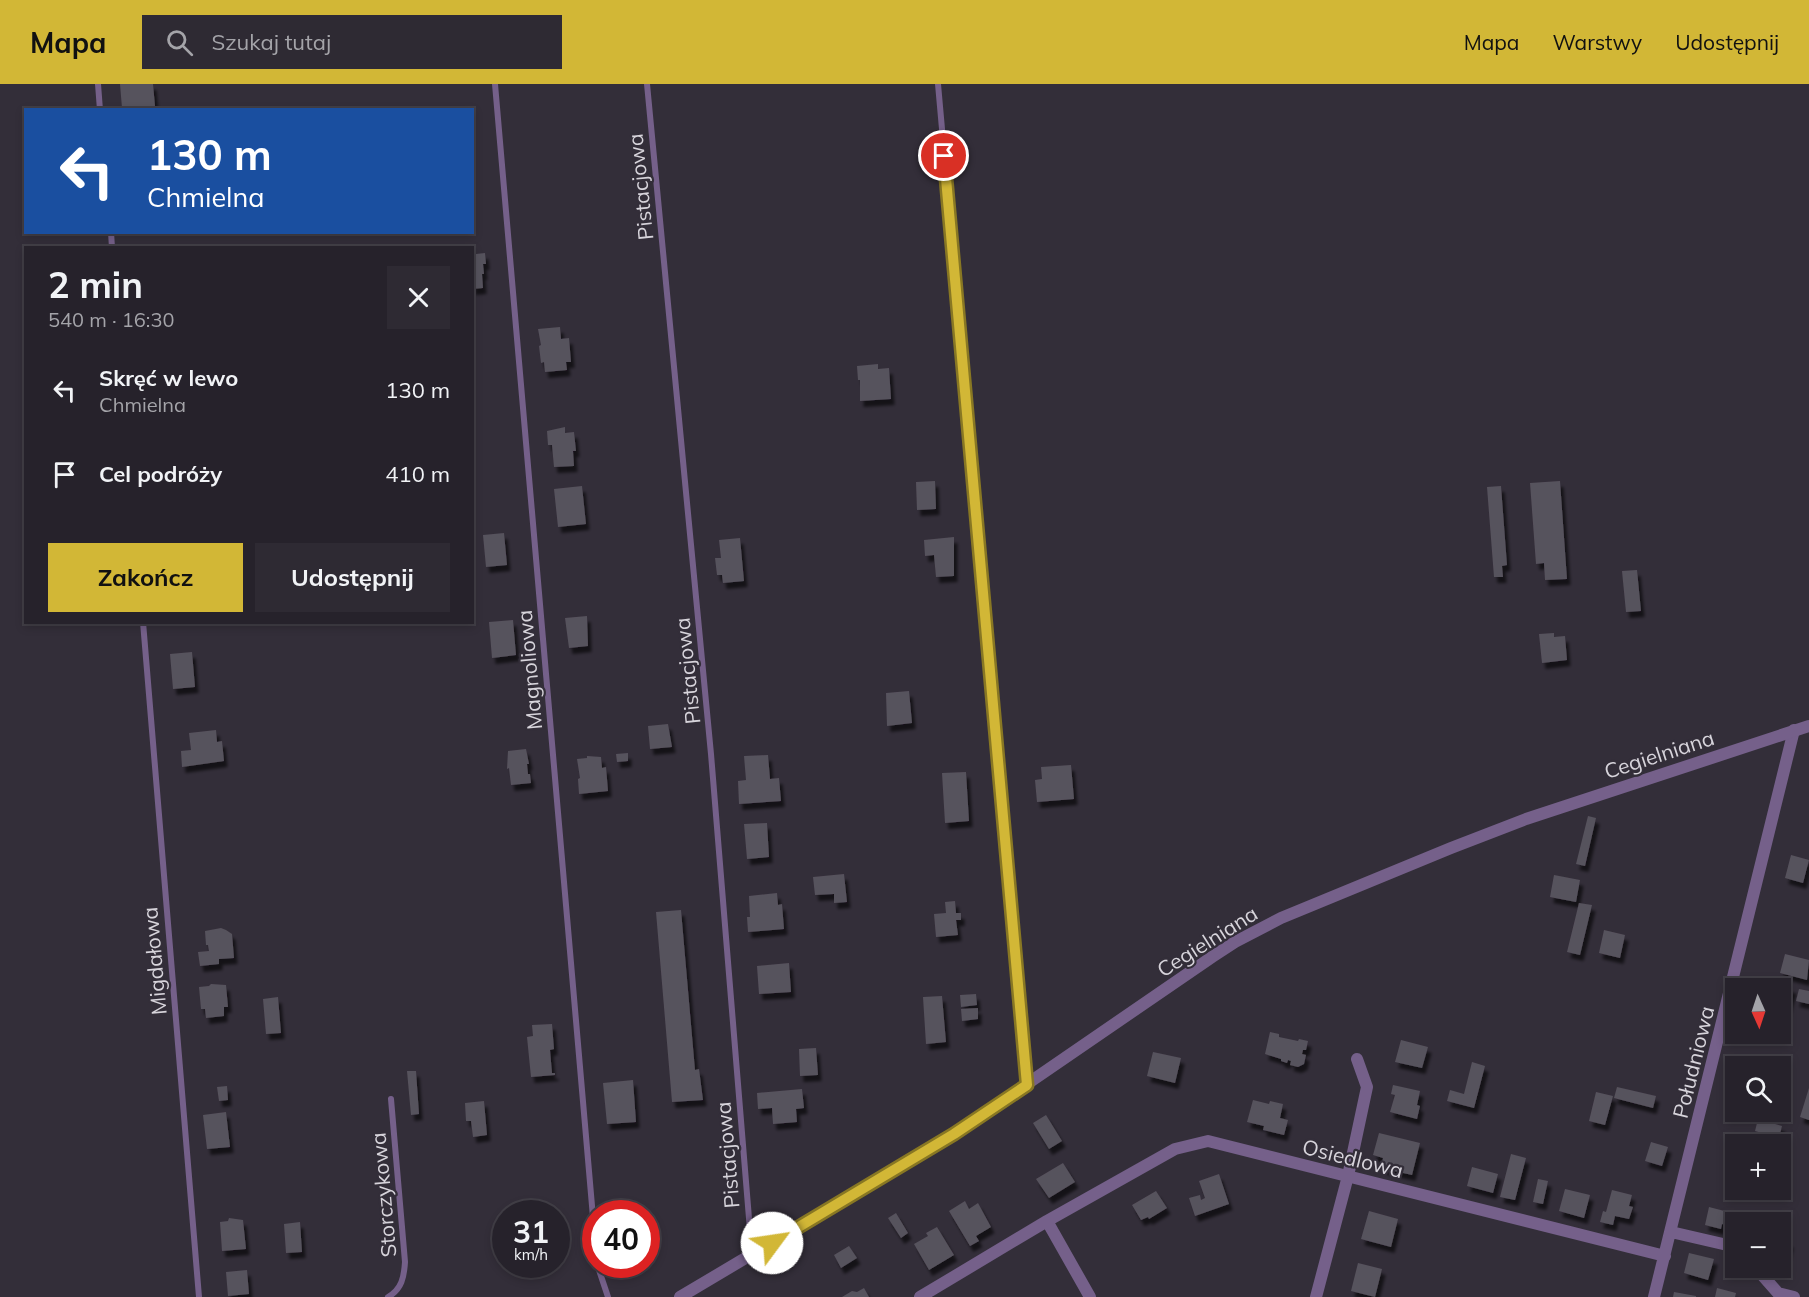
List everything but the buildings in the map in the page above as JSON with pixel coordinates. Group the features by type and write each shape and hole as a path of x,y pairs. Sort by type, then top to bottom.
{"street":[{"name":"Cegielniana","path":"680,1297 954,1134 1212,957 1281,918 1526,819 1809,726"},
{"name":"Południowa","path":"1654,1297 1794,730"},
{"path":"1316,1297 1348,1176 1367,1087 1357,1059"},
{"name":"Osiedlowa","path":"920,1297 1047,1221 1175,1149 1208,1141 1665,1256"},
{"path":"1047,1221 1090,1297"},
{"path":"1671,1232 1725,1244"},
{"path":"1765,1278 1778,1293 1794,1297"}],"lane":[{"path":"98,84 100,108"},
{"name":"Magnoliowa","path":"495,84 592,1200"},
{"name":"Pistacjowa","path":"647,84 711,754 752,1255"},
{"path":"938,84 1027,1085"},
{"name":"Migdałowa","path":"143,624 199,1297"},
{"name":"Storczykowa","path":"388,1297 400,1287 405,1274 391,1100"},
{"path":"602,1278 608,1297"}],"route":[{"path":"772,1243 954,1134 1027,1085 944,156"}]}
